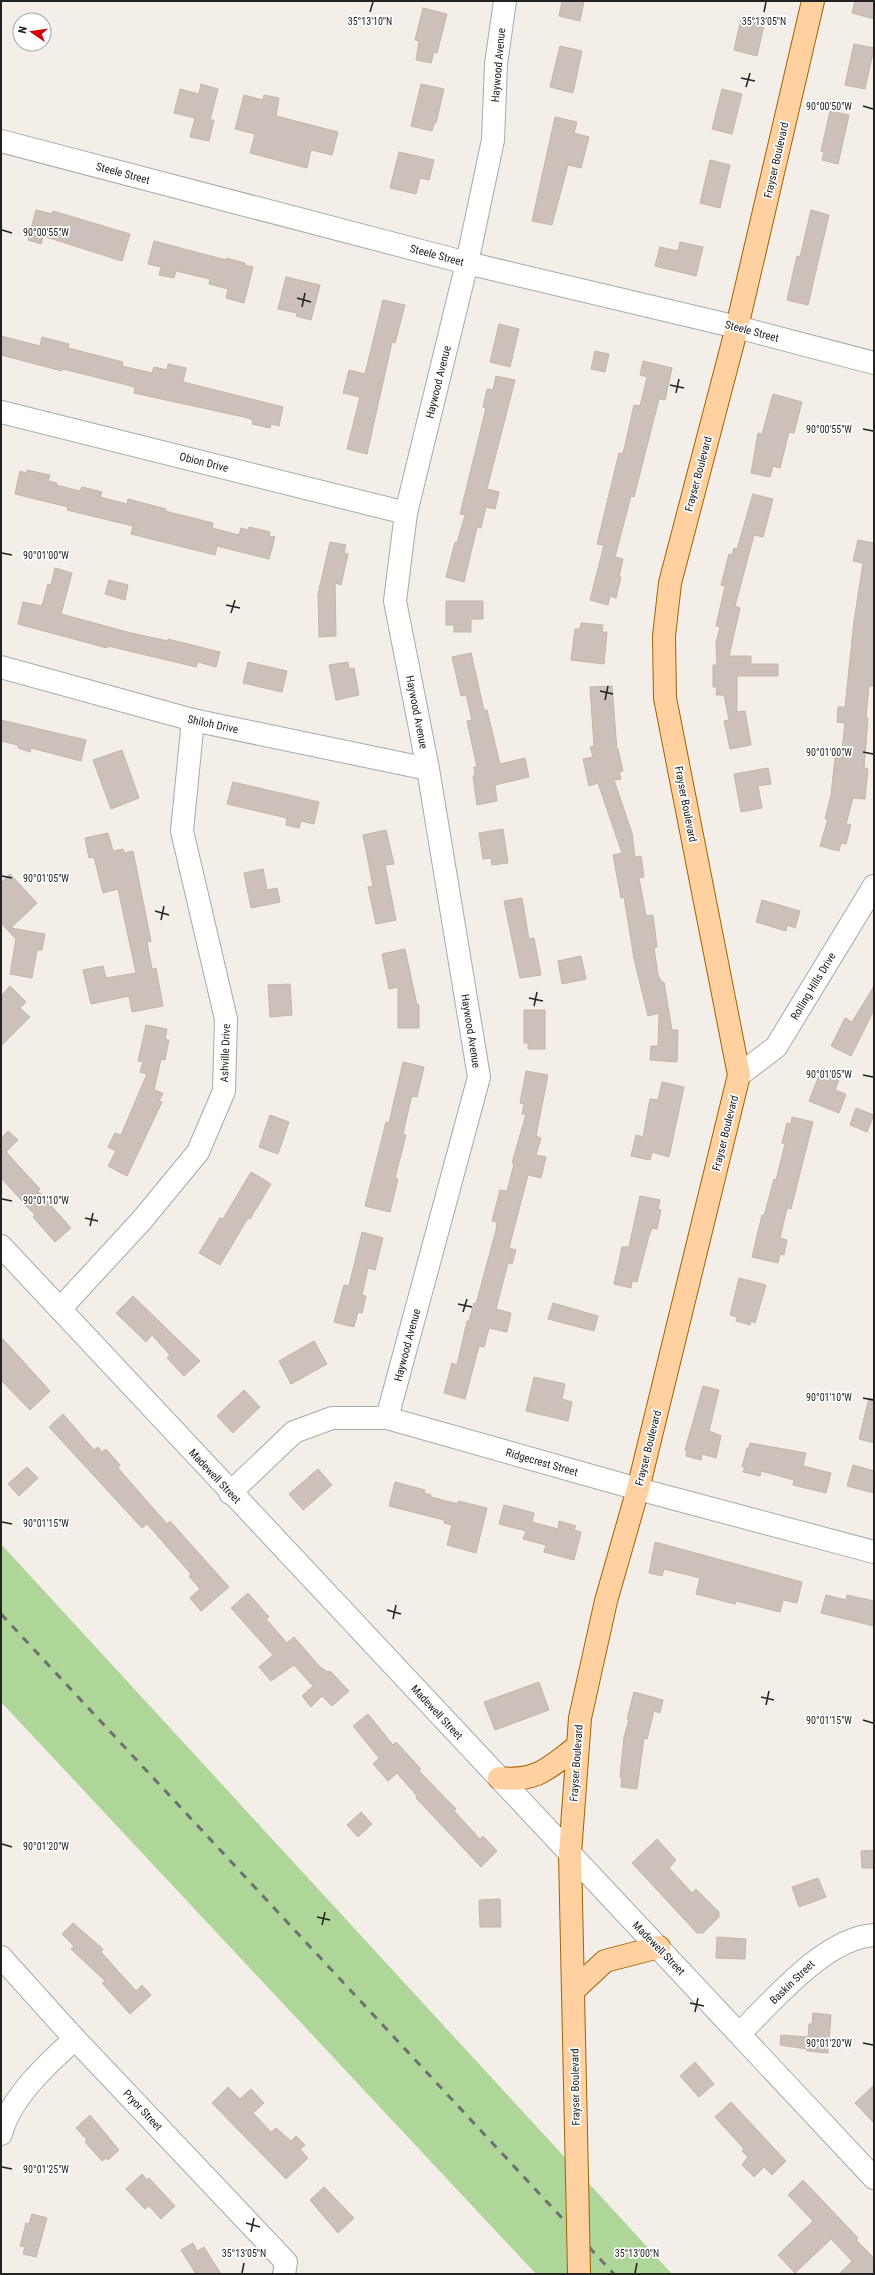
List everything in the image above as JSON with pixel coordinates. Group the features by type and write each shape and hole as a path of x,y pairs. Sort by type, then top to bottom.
{"main road":[{"name":"Frayser Boulevard","path":"579,2274 570,1854 580,1718 606,1601 638,1489 739,1075 665,698 664,636 670,583 737,327 812,1"},
{"path":"499,1778 518,1780 533,1776 547,1770 578,1746"},
{"path":"573,1991 605,1960 659,1947"}],"street":[{"name":"Haywood Avenue","path":"387,1418 479,1077 428,769 394,601 406,513 467,263 493,140 496,64 505,1"},
{"name":"Steele Street","path":"1,141 467,263 737,327 874,363"},
{"name":"Obion Drive","path":"1,412 406,513"},
{"name":"Shiloh Drive","path":"1,667 193,720 428,769"},
{"name":"Ashville Drive","path":"60,1309 142,1220 198,1152 224,1091 226,1019 182,831 193,720"},
{"name":"Rolling Hills Drive","path":"739,1075 776,1046 874,886"},
{"name":"Madewell Street","path":"1,1246 230,1493 740,2033 874,2178"},
{"name":"Ridgecrest Street","path":"230,1493 294,1432 332,1418 387,1418 638,1489 874,1552"},
{"name":"Baskin Street","path":"740,2033 815,1960 861,1936 874,1935"},
{"name":"Pryor Street","path":"1,1957 285,2268"},
{"path":"1,2134 3,2124 28,2085 50,2061 75,2039"}],"green space":[{"path":"1,1544 672,2274 536,2274 1,1702"}],"building":[{"path":"562,1 584,1 580,21 559,16"},
{"path":"855,1 874,1 874,19 852,13"},
{"path":"423,8 447,14 437,53 434,52 431,63 416,60 419,41 415,40"},
{"path":"741,19 764,25 757,56 734,50"},
{"path":"854,44 874,48 865,89 845,85"},
{"path":"560,46 582,51 573,93 550,87"},
{"path":"201,84 218,89 210,120 214,120 209,141 190,137 195,118 174,113 180,89 199,94"},
{"path":"421,84 444,89 436,123 434,123 432,131 411,126"},
{"path":"722,89 742,94 732,134 712,129"},
{"path":"244,95 263,100 264,95 279,98 276,116 338,132 332,155 311,150 307,168 250,153 255,134 235,129"},
{"path":"830,111 849,115 838,164 822,160 824,152 821,151"},
{"path":"555,117 577,122 574,133 589,137 581,168 568,165 552,225 532,221"},
{"path":"399,152 434,160 429,180 420,178 416,194 390,188"},
{"path":"710,160 730,165 720,208 700,203"},
{"path":"36,210 52,214 53,211 130,234 122,261 43,236 41,244 28,240"},
{"path":"811,210 829,215 808,305 787,300 797,256 800,257"},
{"path":"154,241 226,260 226,258 245,263 245,265 253,267 244,303 226,298 228,289 209,284 210,279 176,271 174,278 159,275 161,267 148,264"},
{"path":"680,242 703,247 696,276 655,266 660,247 678,251"},
{"path":"286,277 320,285 311,320 296,316 297,313 278,309"},
{"path":"383,300 405,305 395,343 392,342 367,454 347,449 360,397 343,393 349,370 365,374"},
{"path":"499,324 519,329 510,367 490,362"},
{"path":"1,336 40,346 42,337 69,344 68,348 123,362 122,366 152,373 154,367 167,370 168,364 186,368 183,382 283,407 279,426 271,424 270,428 252,424 253,420 244,417 134,393 135,387 63,369 62,371 1,355"},
{"path":"595,351 609,354 605,372 591,369"},
{"path":"643,361 672,368 665,400 659,399 634,497 631,496 615,557 623,559 619,577 621,577 616,598 610,596 608,605 590,600 604,545 597,544 619,453 623,454 634,405 640,406 647,377 640,375"},
{"path":"496,376 515,380 487,489 499,492 495,509 486,507 481,528 477,527 464,582 446,577 455,542 457,543 465,515 460,514 486,408 483,407 487,389 493,390"},
{"path":"773,394 802,402 794,433 789,432 780,468 773,466 770,477 751,473 758,433 762,434"},
{"path":"27,470 50,475 48,481 57,483 56,485 80,491 82,487 102,492 100,497 127,504 128,499 166,509 165,511 213,523 212,528 239,535 241,528 248,530 249,527 270,532 269,536 275,537 269,559 217,546 215,555 131,534 133,526 67,510 68,507 15,494 20,471 26,473"},
{"path":"753,494 773,499 763,537 754,535 735,606 740,608 729,656 751,656 751,664 778,664 778,676 737,676 737,712 745,711 751,745 730,749 724,721 729,720 724,695 716,695 717,687 713,687 713,665 717,665 716,643 720,627 716,626 725,586 721,585 729,554 732,555 734,548 737,549"},
{"path":"858,540 874,543 874,686 869,686 866,718 868,718 864,768 868,769 865,799 853,798 846,824 851,825 846,844 841,843 839,851 820,846 828,819 825,819 831,795 835,758 841,758 845,723 837,722 838,707 845,707 854,621 863,563 853,561"},
{"path":"330,542 346,545 344,553 348,554 341,585 335,583 336,636 319,637 318,594"},
{"path":"55,568 72,573 61,614 131,633 168,641 168,639 220,652 216,667 198,662 196,667 108,646 107,648 18,624 23,602 42,606 48,584 51,585"},
{"path":"109,580 128,585 125,600 105,594"},
{"path":"446,601 483,601 483,619 471,619 471,632 454,632 454,625 446,625"},
{"path":"581,623 603,625 602,632 607,632 604,664 571,660 575,629 580,629"},
{"path":"471,653 484,710 487,710 500,764 525,758 529,777 495,785 497,801 477,805 473,776 475,775 474,767 477,767 467,721 472,720 466,695 461,696 452,657"},
{"path":"248,662 287,671 282,692 243,683"},
{"path":"348,662 349,669 354,668 359,695 336,700 329,665"},
{"path":"612,686 617,750 618,749 623,771 619,772 621,779 614,780 632,833 635,857 641,856 644,877 639,878 646,916 653,915 657,947 654,948 658,975 662,982 664,982 672,1030 678,1030 677,1062 650,1060 651,1046 658,1046 659,1013 648,1016 634,959 624,897 621,898 613,855 622,853 598,783 589,786 583,759 593,757 590,747 594,746 590,687"},
{"path":"1,720 86,740 81,761 31,748 30,752 18,748 18,745 1,741"},
{"path":"122,750 139,798 111,809 93,760"},
{"path":"768,768 771,784 758,786 762,808 741,812 734,774"},
{"path":"233,782 319,802 314,824 301,821 299,828 286,825 287,818 227,804"},
{"path":"503,829 508,863 492,865 491,858 483,859 479,833"},
{"path":"386,830 394,864 385,865 396,920 376,924 368,887 373,886 363,835"},
{"path":"108,833 113,851 123,849 124,853 133,851 151,941 147,942 152,969 156,968 163,1006 132,1012 129,996 91,1004 83,970 103,966 106,978 136,973 118,889 103,893 94,857 89,858 85,838"},
{"path":"263,869 267,890 277,888 280,902 251,908 244,873"},
{"path":"10,874 37,903 11,928 45,934 42,950 37,950 32,978 10,974 16,939 1,923 1,883"},
{"path":"522,898 529,939 534,938 541,975 520,978 504,901"},
{"path":"762,900 800,911 795,928 787,925 786,931 756,922"},
{"path":"405,949 417,1005 419,1005 419,1028 398,1028 398,987 389,989 382,954"},
{"path":"581,956 586,979 562,984 558,961"},
{"path":"290,984 292,1015 270,1017 268,985"},
{"path":"10,986 26,1002 20,1008 30,1017 1,1046 1,996"},
{"path":"874,986 874,1010 851,1056 831,1046 845,1018 852,1022"},
{"path":"524,1010 545,1010 545,1049 528,1049 528,1043 524,1043"},
{"path":"146,1025 167,1029 165,1039 169,1040 165,1060 161,1059 154,1090 163,1093 159,1101 162,1102 127,1176 108,1166 116,1151 108,1147 115,1133 121,1135 147,1074 140,1072 143,1062 138,1061"},
{"path":"403,1062 424,1067 417,1097 412,1096 409,1107 403,1134 406,1135 395,1178 398,1179 390,1212 365,1206 386,1122 389,1123"},
{"path":"822,1068 841,1075 835,1090 846,1094 839,1113 809,1101"},
{"path":"526,1071 548,1075 536,1136 541,1138 536,1155 546,1157 541,1178 528,1175 509,1248 516,1250 512,1264 508,1263 496,1309 511,1313 507,1332 489,1328 484,1347 479,1346 465,1399 444,1393 452,1363 457,1365 467,1321 469,1321 474,1303 476,1304 496,1230 497,1222 492,1221 500,1190 507,1191 514,1164 512,1163 526,1114 522,1114 524,1104 520,1103"},
{"path":"662,1082 684,1087 669,1157 652,1152 650,1160 631,1156 636,1135 643,1137 650,1099 658,1100"},
{"path":"856,1108 874,1115 867,1132 850,1125"},
{"path":"270,1115 289,1122 278,1154 259,1147"},
{"path":"792,1117 813,1122 791,1209 787,1208 780,1238 787,1240 784,1255 780,1254 778,1263 752,1257 762,1215 764,1216 774,1179 776,1180 785,1144 782,1143 787,1123 791,1124"},
{"path":"8,1131 18,1140 6,1152 40,1189 38,1191 71,1228 55,1242 33,1217 35,1215 1,1178 1,1138"},
{"path":"251,1172 271,1184 250,1219 248,1218 220,1265 199,1253 220,1218 223,1219"},
{"path":"640,1196 660,1200 658,1209 661,1210 657,1229 652,1228 649,1236 637,1282 632,1281 631,1288 614,1284 622,1247 629,1247"},
{"path":"362,1232 383,1238 375,1270 368,1268 362,1295 366,1296 362,1313 358,1312 354,1327 334,1322 344,1285 349,1286"},
{"path":"739,1278 766,1285 755,1323 751,1321 750,1325 736,1321 737,1317 730,1315"},
{"path":"133,1296 200,1361 184,1376 167,1358 170,1355 152,1335 146,1342 116,1313"},
{"path":"553,1303 598,1316 594,1331 548,1319"},
{"path":"1,1337 50,1391 30,1410 1,1380"},
{"path":"314,1341 327,1364 291,1384 279,1361"},
{"path":"534,1377 565,1384 562,1399 572,1402 568,1421 526,1411"},
{"path":"703,1386 719,1390 709,1431 721,1436 716,1458 702,1454 701,1460 686,1456 687,1451 685,1450"},
{"path":"244,1390 260,1407 233,1433 217,1416"},
{"path":"869,1398 874,1399 874,1443 859,1439"},
{"path":"63,1414 94,1450 98,1447 102,1452 106,1449 120,1465 118,1468 167,1524 170,1521 229,1587 201,1611 190,1598 200,1589 189,1576 191,1574 147,1524 142,1528 49,1427"},
{"path":"750,1443 806,1453 803,1466 831,1473 826,1493 793,1485 794,1480 761,1471 760,1476 743,1472 745,1467 742,1467 747,1448 749,1448"},
{"path":"853,1465 874,1471 874,1493 847,1486"},
{"path":"27,1467 38,1478 19,1496 8,1484"},
{"path":"318,1469 332,1485 303,1510 289,1494"},
{"path":"395,1482 425,1490 424,1493 431,1495 431,1497 458,1504 458,1501 487,1508 476,1553 447,1545 452,1525 444,1523 444,1520 389,1506"},
{"path":"504,1505 534,1513 532,1522 558,1529 559,1521 576,1526 574,1530 581,1532 574,1560 544,1552 546,1545 523,1539 526,1531 499,1524"},
{"path":"655,1542 802,1582 797,1603 783,1600 780,1612 736,1601 735,1604 696,1594 700,1578 664,1569 662,1576 649,1573"},
{"path":"248,1593 269,1617 266,1619 287,1643 294,1637 320,1667 328,1672 330,1671 349,1691 332,1706 322,1696 311,1707 302,1696 313,1686 294,1665 271,1681 259,1667 273,1655 231,1608"},
{"path":"826,1595 846,1600 847,1595 874,1601 874,1626 821,1613"},
{"path":"539,1682 549,1710 495,1730 484,1702"},
{"path":"634,1692 663,1700 660,1713 654,1711 647,1739 644,1738 637,1789 621,1787 622,1777 620,1777 624,1737"},
{"path":"368,1714 393,1745 396,1742 421,1769 419,1771 456,1809 454,1811 480,1839 483,1836 497,1851 481,1867 416,1798 417,1796 397,1773 388,1781 373,1764 379,1758 353,1726"},
{"path":"361,1812 372,1824 358,1837 347,1825"},
{"path":"657,1839 676,1860 669,1868 692,1893 696,1889 719,1912 719,1917 703,1933 697,1933 632,1863"},
{"path":"874,1850 874,1868 862,1868 861,1851"},
{"path":"818,1878 826,1897 799,1907 792,1887"},
{"path":"500,1899 501,1927 480,1927 479,1900"},
{"path":"73,1923 103,1949 101,1952 136,1991 142,1985 151,1995 130,2014 102,1983 105,1981 71,1949 74,1946 62,1934"},
{"path":"717,1937 746,1939 745,1959 716,1958"},
{"path":"813,2013 831,2015 828,2053 807,2051 807,2049 780,2045 781,2035 808,2037 809,2024 812,2024"},
{"path":"695,2062 714,2084 699,2097 680,2076"},
{"path":"874,2085 874,2123 855,2103"},
{"path":"228,2087 240,2099 251,2089 264,2103 253,2113 271,2132 276,2128 291,2141 296,2136 305,2145 300,2149 308,2158 286,2179 212,2103"},
{"path":"731,2102 786,2161 772,2175 764,2167 754,2177 742,2165 748,2157 742,2151 744,2149 715,2117"},
{"path":"90,2115 119,2150 108,2160 106,2158 102,2161 85,2142 87,2140 76,2128"},
{"path":"142,2174 147,2180 149,2178 175,2206 161,2219 149,2206 145,2209 126,2189"},
{"path":"803,2180 858,2238 856,2240 874,2258 874,2274 839,2274 852,2261 831,2239 795,2273 778,2255 813,2221 788,2195"},
{"path":"324,2187 354,2218 338,2233 310,2200"},
{"path":"32,2214 47,2218 36,2257 23,2254 25,2247 20,2246 26,2223 29,2224"},
{"path":"193,2243 197,2251 204,2247 221,2274 196,2274 181,2250"}],"railway":[{"path":"1,1614 614,2274"}]}
